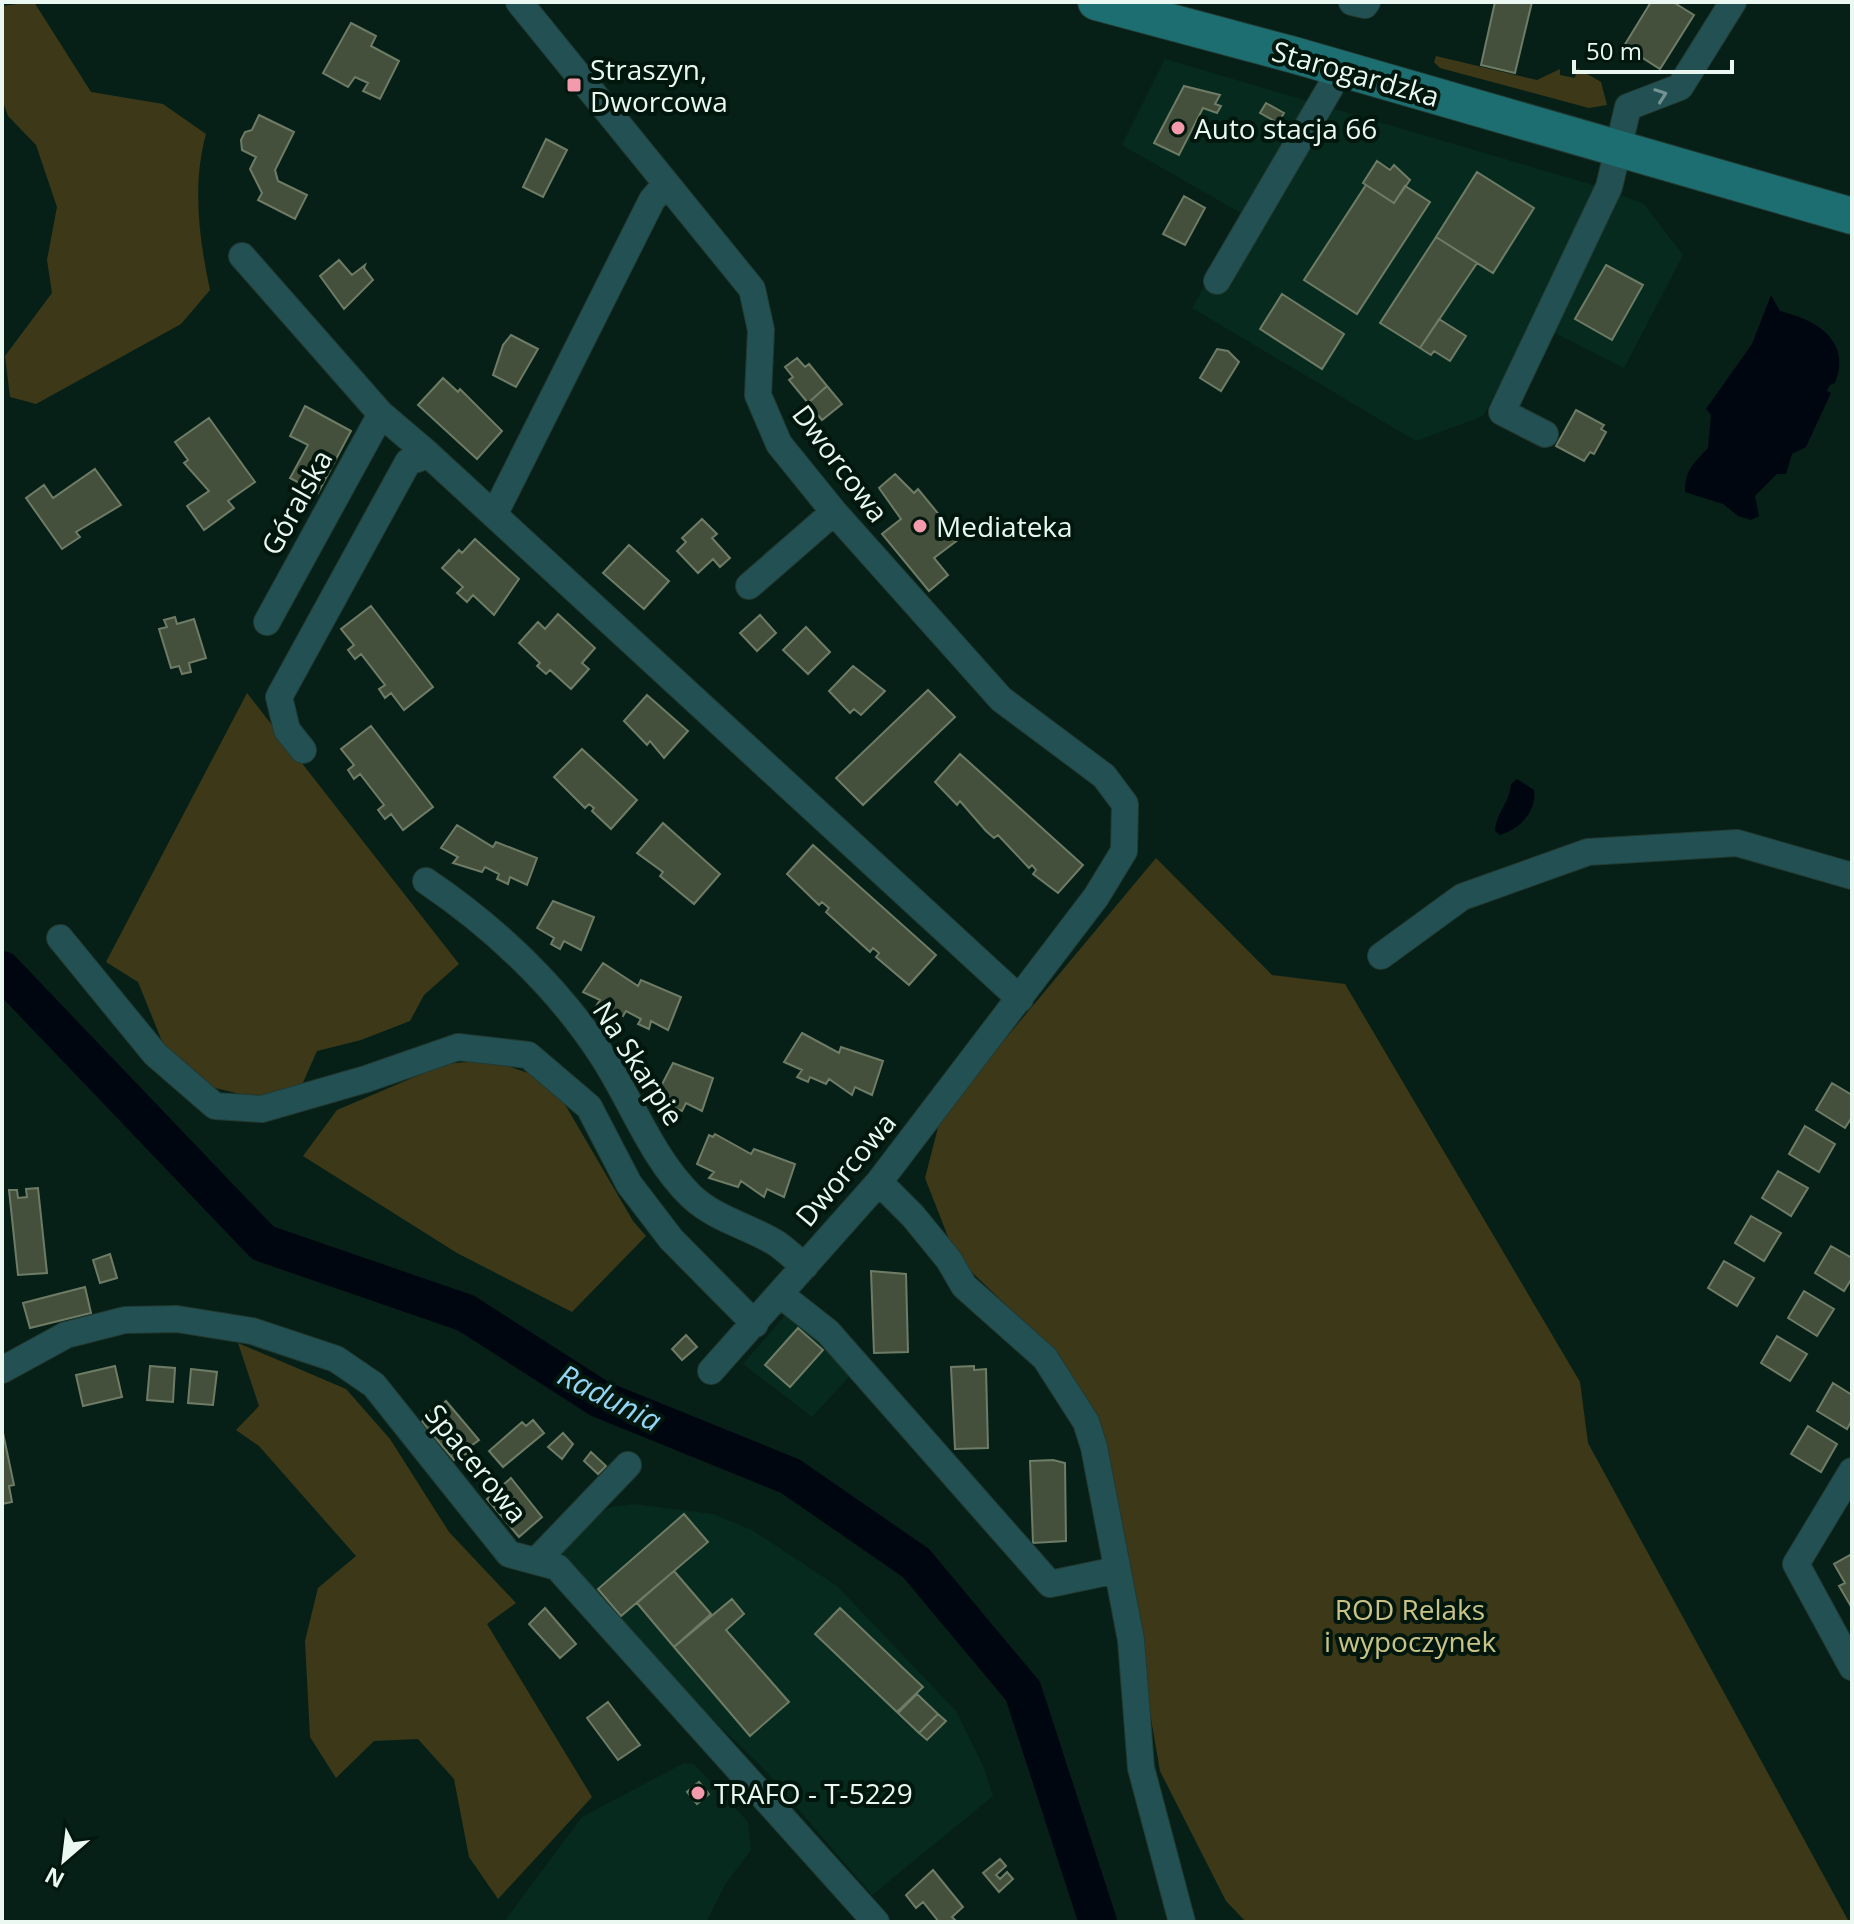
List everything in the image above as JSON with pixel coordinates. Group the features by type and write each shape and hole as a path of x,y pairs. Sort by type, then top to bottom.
{"main road":[{"name":"Starogardzka","path":"1096,2 1336,67 1852,216"}],"street":[{"name":"Dworcowa","path":"519,2 752,289 761,330 758,395 779,444 834,512 1001,699 1104,776 1125,804 1124,851 1114,871 879,1182 711,1371"},
{"path":"1352,2 1365,5 1367,2"},
{"path":"1545,434 1502,412 1609,187 1628,107 1680,87 1733,2"},
{"path":"1217,281 1330,88 1336,67"},
{"path":"494,515 652,200 666,184"},
{"path":"242,256 381,414 1020,999"},
{"name":"Góralska","path":"267,622 381,414"},
{"path":"303,750 287,730 279,697 408,462 429,455"},
{"path":"749,586 834,512"},
{"path":"1381,956 1462,897 1588,852 1737,843 1852,876"},
{"name":"Na Skarpie","path":"426,881 466,908 558,998 602,1055 669,1172 692,1197 727,1221 775,1243 805,1266"},
{"path":"60,938 155,1054 215,1106 262,1109 366,1079 458,1047 528,1055 589,1107 629,1184 671,1239 755,1324"},
{"path":"879,1182 913,1216 949,1260 964,1286 1045,1358 1086,1422 1094,1447 1131,1640 1141,1768 1182,1922"},
{"path":"781,1295 828,1332 1050,1584 1117,1570"},
{"name":"Spacerowa","path":"2,1370 66,1335 125,1320 177,1319 252,1331 336,1359 374,1385 509,1554 538,1559 557,1567 876,1922"},
{"path":"538,1559 628,1465"},
{"path":"1852,1471 1796,1564 1852,1667"}],"shaded area":[{"path":"1165,59 1600,187 1644,204 1683,255 1624,368 1533,322 1483,416 1416,441 1192,308 1244,215 1122,145"},
{"path":"1771,295 1780,311 1806,320 1827,334 1839,355 1839,368 1806,447 1792,454 1786,474 1777,474 1755,496 1759,516 1751,520 1738,516 1723,504 1685,492 1685,484 1691,467 1708,448 1711,415 1706,409 1752,344"},
{"path":"1517,779 1534,790 1533,805 1520,824 1500,835 1495,831 1496,825 1511,784"},
{"path":"794,1305 857,1368 812,1417 743,1364"},
{"path":"634,1504 713,1514 752,1530 837,1586 956,1711 984,1768 993,1796 872,1895 763,1768 678,1686 560,1557 597,1515 611,1507"},
{"path":"684,1763 694,1764 748,1822 751,1850 726,1883 706,1922 504,1922 582,1817"}],"green space":[{"path":"34,2 91,92 163,104 206,134 198,192 210,290 181,324 36,404 10,397 5,356 52,293 47,260 57,207 36,145 8,116 2,99 2,6"},
{"path":"1436,56 1537,80 1560,69 1560,75 1575,78 1577,68 1601,82 1607,105 1589,108 1440,68 1434,62"},
{"path":"247,693 459,964 424,995 410,1021 361,1040 317,1051 301,1087 253,1097 211,1087 168,1056 138,982 106,962"},
{"name":"ROD Relaks i wypoczynek","path":"1156,858 1272,975 1345,984 1580,1382 1588,1443 1849,1922 1246,1922 1226,1901 1160,1771 1099,1417 1054,1351 956,1257 925,1178 941,1116"},
{"path":"490,1060 534,1075 563,1101 633,1221 646,1236 572,1312 457,1253 303,1156 337,1110 445,1064"},
{"path":"238,1343 346,1389 390,1439 449,1532 516,1603 487,1624 592,1797 498,1899 469,1857 454,1779 418,1739 374,1741 336,1778 310,1737 305,1641 318,1588 356,1556 259,1446 236,1430 259,1406"}],"building":[{"path":"1495,2 1532,2 1515,73 1481,65"},
{"path":"1651,2 1673,2 1694,15 1660,69 1624,46"},
{"path":"351,23 376,36 371,46 399,61 380,99 363,91 368,83 355,77 348,87 323,73"},
{"name":"Auto stacja 66","path":"1184,86 1220,95 1215,104 1221,106 1217,113 1203,108 1179,155 1154,143"},
{"path":"1266,103 1284,113 1278,123 1260,113"},
{"path":"259,115 294,132 275,170 278,181 307,195 295,219 258,200 262,193 250,169 256,157 242,150 241,140 245,132 252,130"},
{"path":"546,139 567,150 543,197 523,187"},
{"path":"1377,161 1390,170 1394,165 1410,180 1394,203 1363,183"},
{"path":"1477,172 1534,208 1493,273 1436,237"},
{"path":"1366,185 1394,203 1405,186 1430,202 1357,314 1304,280"},
{"path":"1184,196 1205,208 1185,245 1163,234"},
{"path":"1436,237 1477,263 1420,348 1380,323"},
{"path":"339,260 352,275 365,265 373,280 344,309 320,276"},
{"path":"1606,265 1643,285 1612,340 1575,319"},
{"path":"1282,294 1344,334 1322,369 1260,329"},
{"path":"1439,319 1466,336 1450,361 1434,351 1431,355 1420,348"},
{"path":"511,335 538,349 516,387 493,375 503,345"},
{"path":"1217,349 1228,351 1239,362 1221,391 1200,378"},
{"path":"797,358 805,367 809,364 827,386 808,403 789,380 793,377 785,367"},
{"path":"443,378 458,392 460,389 502,431 477,459 418,405"},
{"path":"827,386 842,404 822,420 808,403"},
{"path":"305,406 351,431 318,493 290,478 308,445 290,436"},
{"path":"1576,410 1604,425 1601,429 1606,432 1594,454 1590,452 1584,461 1556,446"},
{"path":"209,418 255,482 228,501 234,508 204,530 187,506 209,491 184,463 188,460 175,442"},
{"path":"95,469 121,505 76,532 80,537 62,549 26,498 44,485 53,498"},
{"name":"Mediateka","path":"895,474 914,493 918,489 959,539 934,558 948,575 929,591 882,534 901,519 879,488"},
{"path":"702,519 717,534 712,538 730,558 720,567 713,559 698,573 677,551 686,542 682,538"},
{"path":"475,539 519,579 494,615 473,595 467,602 457,593 463,587 442,568"},
{"path":"629,545 669,581 644,609 603,573"},
{"path":"371,606 433,687 404,710 391,693 385,698 379,689 385,685 361,654 355,659 348,650 354,645 341,629"},
{"path":"558,614 595,648 582,663 589,669 571,689 550,670 546,674 537,666 540,663 519,643 538,622 545,629"},
{"path":"760,615 776,633 757,651 740,633"},
{"path":"175,617 177,624 194,619 206,658 189,663 191,672 182,674 179,666 171,668 159,629 167,627 164,620"},
{"path":"806,627 830,652 808,674 783,650"},
{"path":"853,666 885,691 861,715 854,709 850,713 829,691"},
{"path":"928,690 955,717 863,805 836,778"},
{"path":"647,695 688,731 664,758 650,741 647,745 624,721"},
{"path":"371,726 433,807 403,830 391,814 385,819 378,810 384,805 360,774 354,779 348,770 354,765 341,749"},
{"path":"582,749 637,800 611,829 592,811 594,808 589,804 585,808 554,777"},
{"path":"960,754 1083,865 1058,893 1033,874 1036,870 1032,865 1029,868 998,835 994,838 960,801 957,805 935,782"},
{"path":"663,823 720,874 694,904 660,876 663,872 637,853"},
{"path":"457,825 493,847 496,842 537,858 527,885 510,877 508,884 497,879 499,874 485,867 482,872 453,863 458,857 441,848"},
{"path":"813,845 936,955 909,985 876,957 879,953 873,948 870,952 826,912 829,908 822,902 819,905 787,874"},
{"path":"553,901 594,917 581,950 564,941 560,949 551,944 554,938 537,928"},
{"path":"603,963 638,986 641,980 681,997 668,1030 651,1021 649,1029 638,1024 641,1019 626,1011 623,1016 608,1008 605,1013 595,1008 600,1000 583,992"},
{"path":"802,1033 839,1053 841,1047 883,1061 872,1095 855,1087 852,1095 829,1079 826,1084 810,1077 808,1082 797,1077 802,1070 784,1062"},
{"path":"673,1063 713,1078 702,1111 686,1103 682,1111 672,1107 675,1100 658,1092"},
{"path":"1832,1083 1852,1095 1852,1117 1845,1128 1816,1110"},
{"path":"1805,1126 1835,1144 1819,1172 1789,1154"},
{"path":"715,1134 751,1154 754,1149 795,1164 784,1197 767,1189 764,1197 741,1181 738,1187 709,1178 714,1172 697,1164 709,1135 713,1137"},
{"path":"1778,1171 1808,1188 1791,1216 1762,1198"},
{"path":"38,1188 47,1273 18,1275 9,1190 17,1190 18,1198 27,1197 26,1189"},
{"path":"1751,1216 1781,1233 1764,1261 1735,1243"},
{"path":"1831,1246 1852,1258 1852,1278 1844,1291 1815,1273"},
{"path":"110,1254 117,1278 100,1283 93,1260"},
{"path":"1724,1261 1754,1278 1737,1306 1708,1288"},
{"path":"871,1271 906,1274 908,1352 874,1353"},
{"path":"85,1287 91,1313 30,1328 23,1303"},
{"path":"1804,1291 1834,1309 1817,1336 1788,1318"},
{"path":"798,1328 823,1350 790,1387 765,1365"},
{"path":"686,1335 697,1347 682,1360 672,1349"},
{"path":"1777,1336 1807,1354 1790,1381 1761,1363"},
{"path":"115,1366 122,1397 83,1406 76,1375"},
{"path":"150,1366 175,1368 173,1402 147,1400"},
{"path":"974,1366 974,1370 986,1369 988,1448 955,1449 951,1367"},
{"path":"191,1369 217,1372 213,1405 188,1403"},
{"path":"1833,1383 1852,1395 1852,1420 1847,1429 1817,1411"},
{"path":"446,1401 479,1440 467,1449 470,1452 454,1460 422,1422 435,1405 438,1408"},
{"path":"533,1420 544,1433 503,1467 489,1451 522,1422 526,1426"},
{"path":"1808,1426 1837,1444 1821,1472 1791,1454"},
{"path":"3,1433 14,1485 9,1486 12,1502 2,1504"},
{"path":"563,1433 573,1444 562,1459 548,1447"},
{"path":"591,1452 606,1466 598,1474 584,1461"},
{"path":"1030,1461 1065,1463 1066,1541 1033,1543"},
{"path":"511,1478 542,1517 519,1537 487,1499"},
{"path":"684,1514 708,1542 621,1616 598,1589"},
{"path":"1852,1554 1852,1608 1839,1586 1845,1583 1834,1564"},
{"path":"674,1571 711,1614 674,1647 637,1603"},
{"path":"732,1599 744,1614 726,1630 789,1702 750,1736 674,1647"},
{"path":"545,1608 576,1644 560,1658 529,1624"},
{"path":"840,1608 923,1687 897,1712 815,1634"},
{"path":"917,1694 938,1714 919,1733 898,1713"},
{"path":"608,1702 640,1745 618,1760 587,1718"},
{"path":"938,1714 946,1721 927,1740 919,1733"},
{"name":"TRAFO - T-5229","path":"699,1782 709,1794 697,1804 687,1792"},
{"path":"1000,1859 1006,1866 996,1875 1000,1879 1007,1872 1013,1879 999,1892 983,1873"},
{"path":"933,1870 963,1907 952,1917 957,1922 939,1922 923,1902 916,1908 906,1895"}],"waterway":[{"name":"Radunia","path":"2,970 263,1243 466,1313 600,1399 790,1476 916,1563 1023,1691 1098,1922"}],"place":[{"name":"Straszyn, Dworcowa","path":"574,85"},
{"name":"Auto stacja 66","path":"1178,128"},
{"name":"Mediateka","path":"920,526"},
{"name":"TRAFO - T-5229","path":"698,1793"}]}
